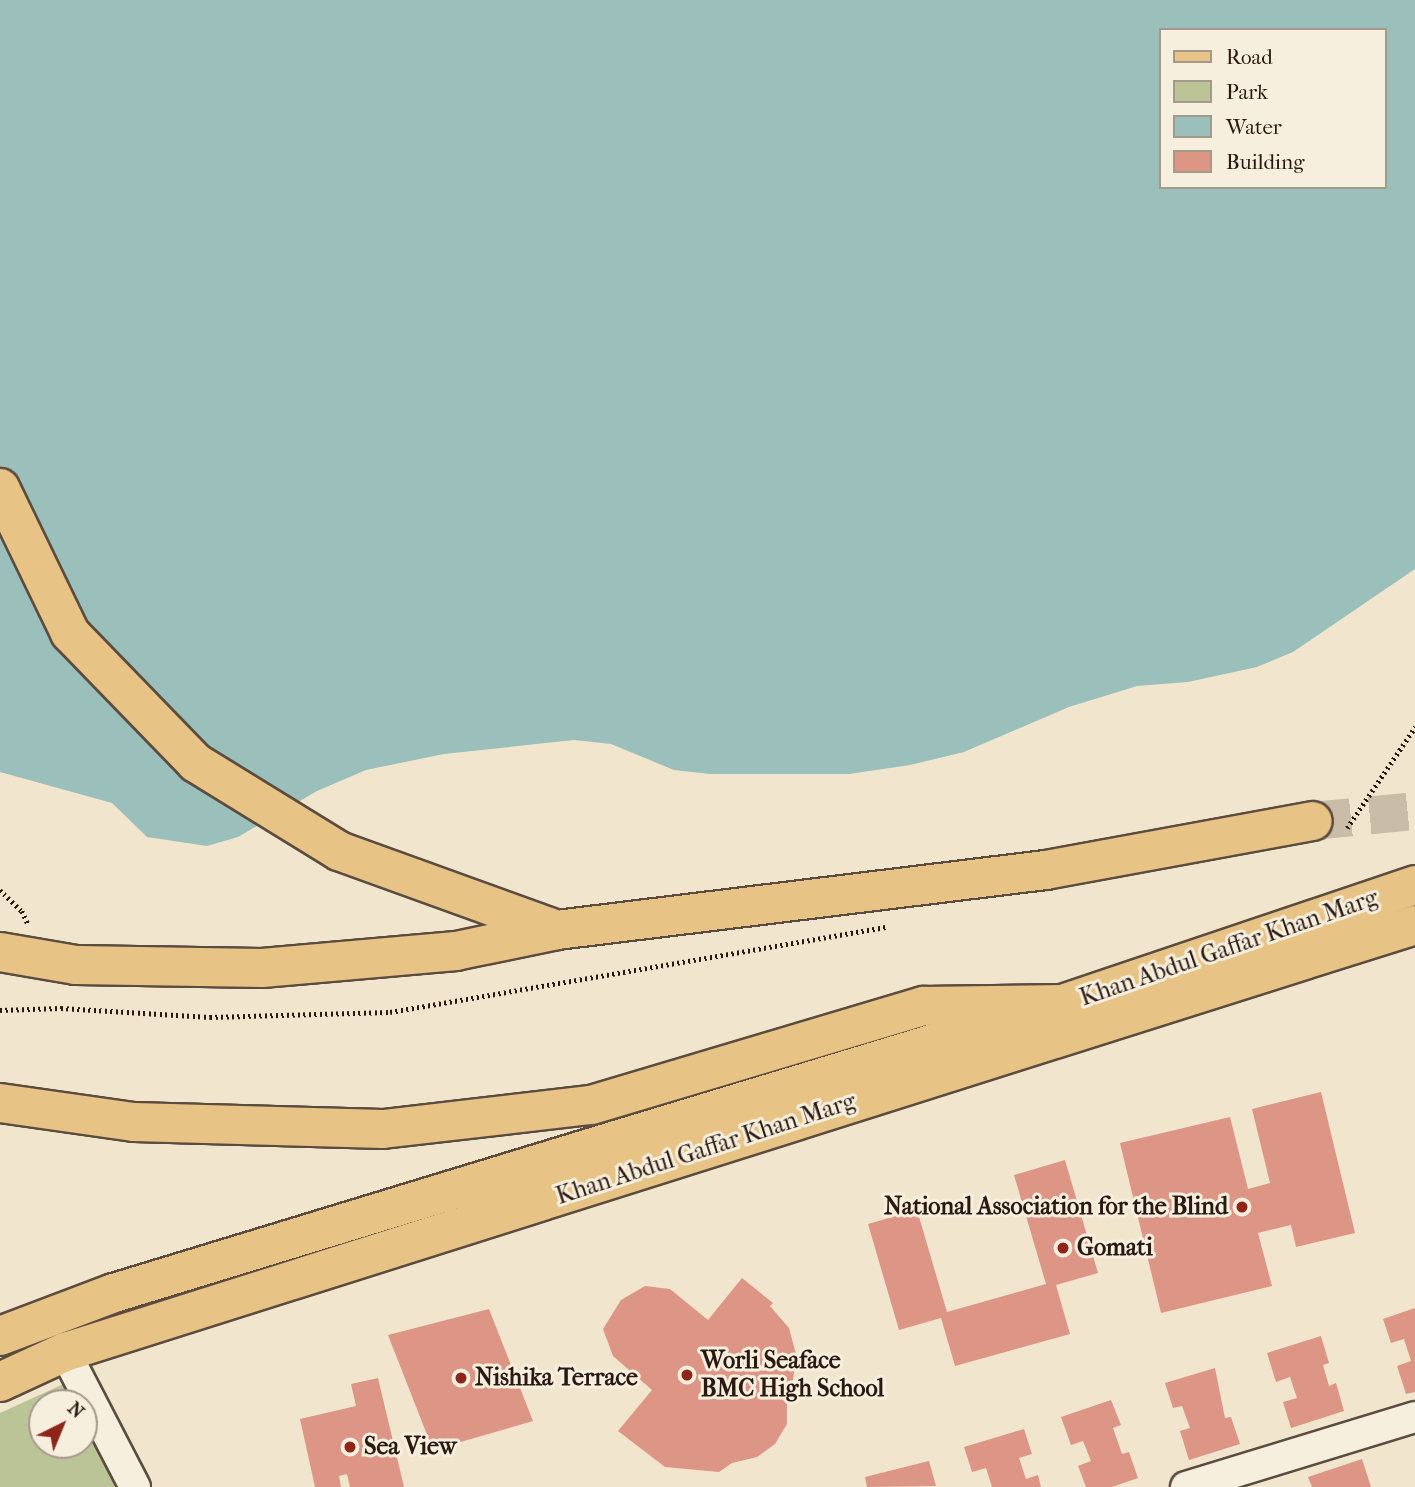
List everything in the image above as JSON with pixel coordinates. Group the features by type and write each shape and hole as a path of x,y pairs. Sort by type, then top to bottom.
{"main road":[{"path":"0,488 70,633 197,763 339,851 557,930"},
{"path":"0,953 76,965 262,968 456,951 557,930 1046,870 1313,821"},
{"name":"Khan Abdul Gaffar Khan Marg","path":"0,1336 127,1289 1062,1004 1415,885"},
{"name":"Khan Abdul Gaffar Khan Marg","path":"0,1382 65,1352 1415,925"},
{"path":"0,1103 134,1122 383,1129 591,1105 924,1006 1062,1004"}],"street":[{"path":"65,1352 135,1487"},
{"path":"1186,1487 1415,1417"}],"path":[{"path":"0,890 22,911 29,926"},
{"path":"0,1010 61,1008"}],"green space":[{"path":"81,1376 87,1389 53,1389"},
{"path":"28,1400 28,1459 98,1459 98,1413 132,1487 0,1487 0,1413"}],"water":[{"path":"0,0 1415,0 1415,569 1293,652 1257,667 1188,682 1137,686 1069,707 964,752 910,765 849,774 710,774 674,770 611,744 574,740 444,754 366,770 317,791 238,837 207,846 147,837 112,803 0,772"}],"building":[{"name":"National Association for the Blind","path":"1321,1092 1355,1233 1296,1247 1291,1225 1258,1233 1272,1286 1161,1313 1120,1143 1230,1117 1248,1189 1270,1183 1252,1109"},
{"name":"Gomati","path":"1065,1160 1098,1273 1056,1285 1070,1334 955,1366 941,1318 899,1330 868,1224 917,1210 947,1312 1046,1284 1014,1175"},
{"path":"742,1278 773,1303 770,1306 789,1328 796,1354 793,1380 787,1391 787,1424 775,1444 757,1457 732,1463 719,1472 665,1467 618,1431 652,1390 613,1356 603,1329 621,1300 645,1286 670,1289 708,1320"},
{"path":"1415,1308 1415,1392 1406,1394 1397,1366 1411,1361 1404,1339 1391,1343 1383,1319"},
{"name":"Nishika Terrace","path":"489,1309 533,1421 433,1450 388,1335"},
{"path":"1321,1336 1329,1363 1323,1365 1329,1386 1336,1383 1344,1411 1291,1428 1283,1402 1297,1398 1290,1377 1276,1382 1267,1353"},
{"path":"1215,1368 1225,1418 1231,1417 1240,1444 1189,1460 1180,1431 1190,1428 1182,1406 1173,1408 1165,1383"},
{"name":"Sea View","path":"378,1378 404,1487 350,1487 347,1474 339,1476 341,1487 315,1487 300,1419 356,1406 351,1384"},
{"path":"1111,1400 1121,1425 1113,1428 1122,1454 1129,1452 1138,1478 1112,1487 1086,1487 1078,1466 1091,1461 1083,1441 1071,1445 1061,1417"},
{"path":"1024,1429 1032,1454 1019,1458 1026,1479 1038,1475 1041,1487 992,1487 986,1468 972,1472 964,1447"},
{"path":"1362,1459 1371,1487 1312,1487 1308,1477"},
{"path":"929,1461 936,1486 867,1487 865,1477"}],"tunnel":[{"path":"1313,821 1415,811"}],"place":[{"name":"National Association for the Blind","path":"1242,1207"},
{"name":"Gomati","path":"1063,1248"},
{"name":"Worli Seaface BMC High School","path":"687,1375"},
{"name":"Nishika Terrace","path":"461,1378"},
{"name":"Sea View","path":"350,1447"}]}
